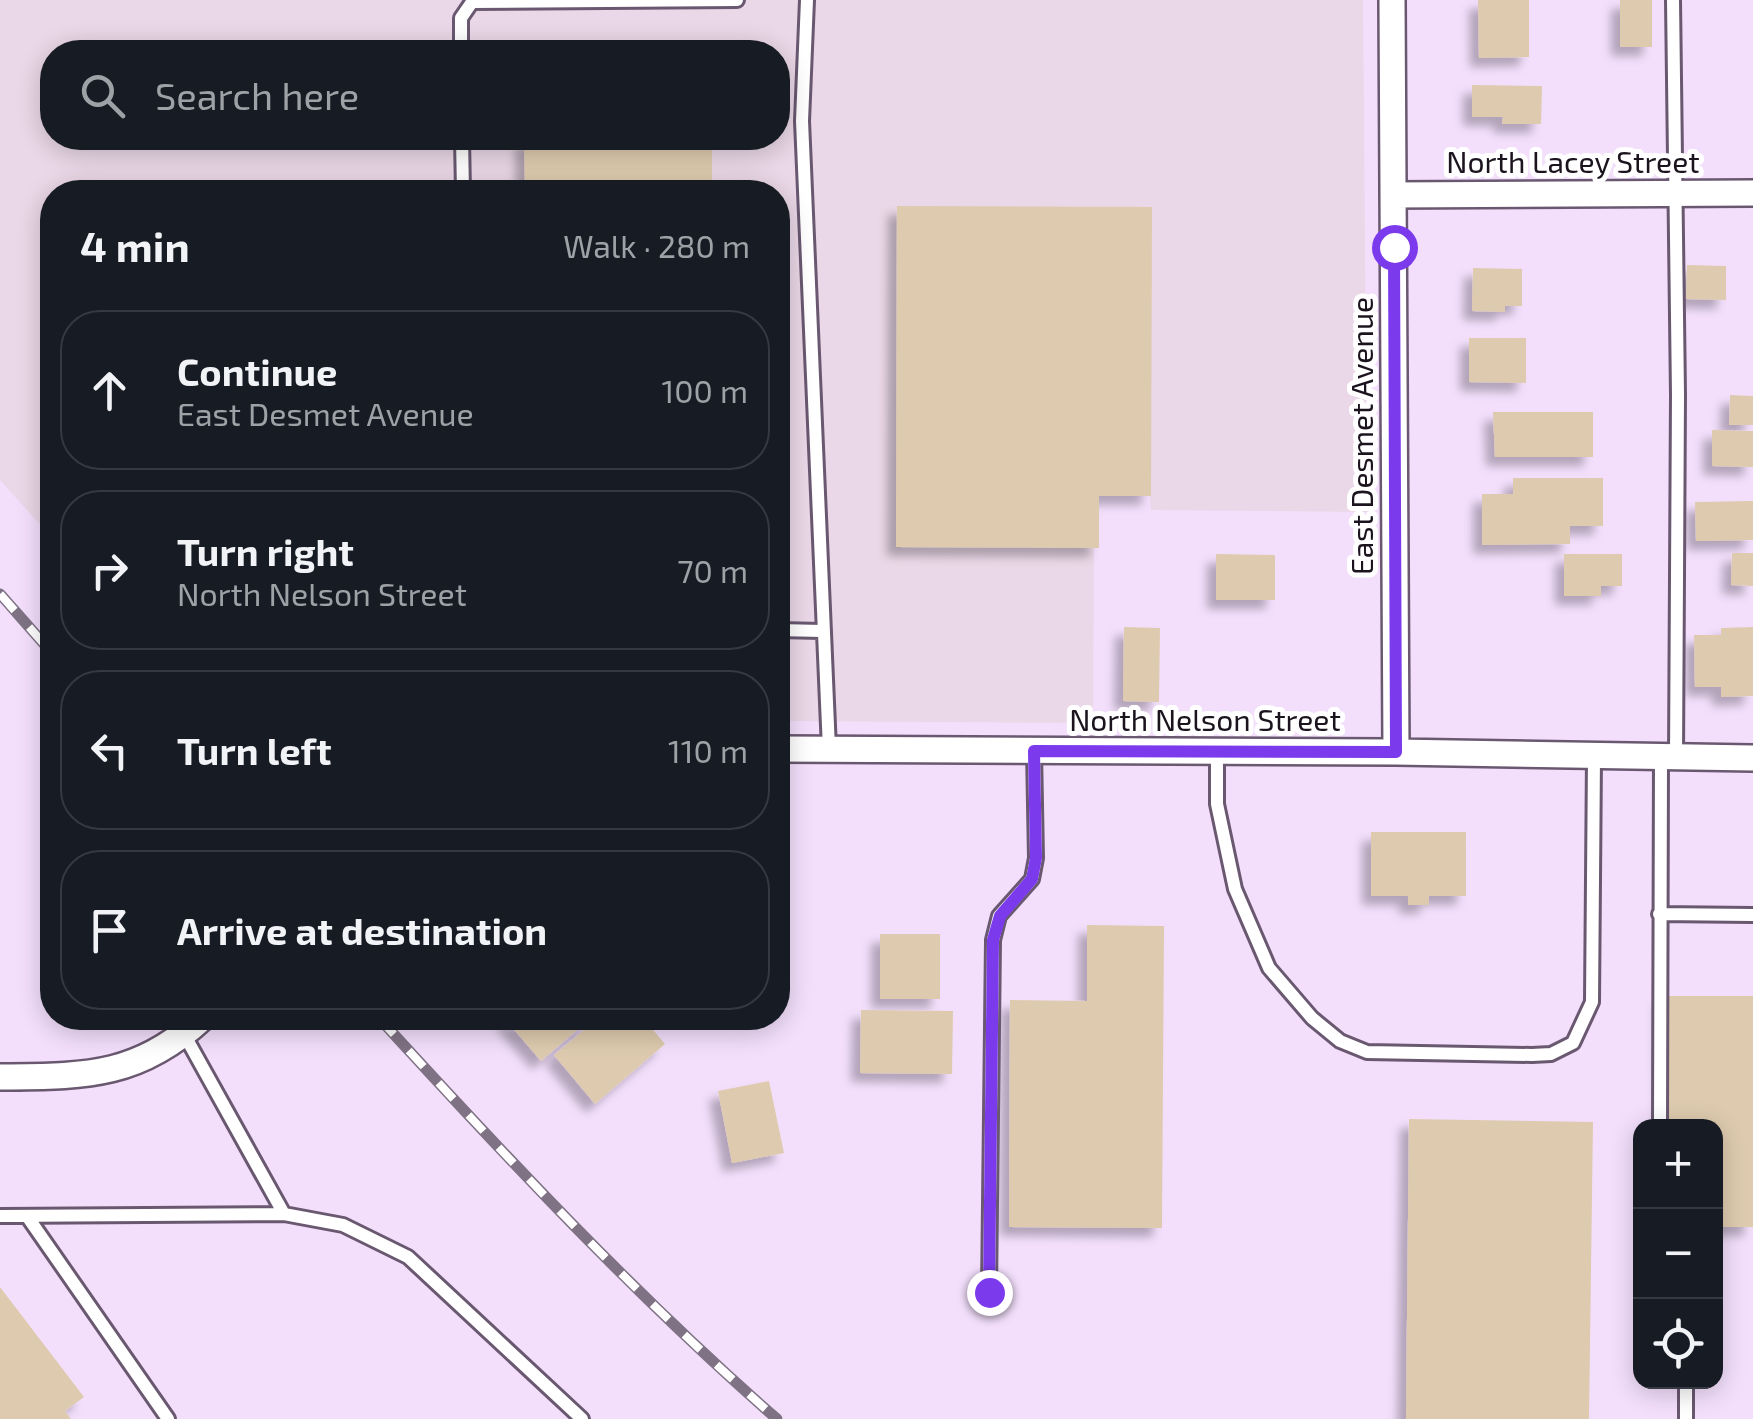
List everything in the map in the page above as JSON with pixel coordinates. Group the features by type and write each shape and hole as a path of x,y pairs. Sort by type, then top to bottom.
{"street":[{"name":"East Desmet Avenue","path":"1392,0 1396,752"},
{"name":"North Lacey Street","path":"1393,195 1753,192"},
{"name":"North Nelson Street","path":"790,749 1753,758"},
{"path":"0,1077 72,1076 115,1070 166,1047 188,1030"}],"lane":[{"path":"462,40 461,18 472,2 736,0"},
{"path":"807,0 802,122 829,749"},
{"path":"1660,1119 1659,914 1668,758 1678,395 1672,0"},
{"path":"462,150 463,180"},
{"path":"790,630 822,630"},
{"path":"989,1292 993,940 1000,916 1032,879 1036,858 1034,751"},
{"path":"1217,751 1217,804 1236,889 1268,968 1312,1018 1340,1041 1368,1052 1532,1056 1551,1054 1572,1043 1592,1002 1594,757"},
{"path":"1659,914 1753,915"},
{"path":"195,1030 284,1214"},
{"path":"0,1216 284,1214 344,1225 408,1257 582,1419"},
{"path":"27,1216 161,1416"},
{"path":"1686,1389 1686,1419"}],"shaded area":[{"path":"0,0 1363,0 1367,512 1151,510 1150,496 1099,496 1099,548 1094,548 1093,723 790,721 790,180 40,180 40,525 0,480"}],"building":[{"path":"1478,0 1529,0 1529,57 1479,58"},
{"path":"1620,0 1652,0 1652,47 1620,47"},
{"path":"1472,85 1542,86 1541,124 1502,124 1503,117 1472,117"},
{"path":"524,150 712,150 712,180 525,180"},
{"path":"897,206 1152,207 1151,496 1099,496 1099,548 896,547"},
{"path":"1687,265 1726,266 1726,300 1686,299"},
{"path":"1473,268 1522,269 1522,306 1505,306 1505,312 1472,311"},
{"path":"1469,338 1526,338 1526,383 1469,382"},
{"path":"1730,395 1753,396 1753,425 1729,425"},
{"path":"1493,412 1593,412 1593,457 1495,457"},
{"path":"1712,430 1753,431 1753,467 1712,466"},
{"path":"1513,478 1603,478 1603,526 1570,526 1570,544 1482,545 1482,494 1513,494"},
{"path":"1753,501 1753,540 1696,541 1695,502"},
{"path":"1732,553 1753,553 1753,586 1731,585"},
{"path":"1216,554 1275,555 1275,600 1216,600"},
{"path":"1564,554 1622,554 1622,586 1601,586 1601,596 1564,596"},
{"path":"1124,627 1160,628 1159,702 1123,701"},
{"path":"1753,627 1753,696 1721,697 1721,687 1695,687 1694,635 1721,635 1721,628"},
{"path":"1371,832 1466,832 1466,896 1429,896 1429,905 1408,905 1408,896 1371,896"},
{"path":"1087,925 1164,926 1162,1228 1009,1227 1010,1000 1087,1001"},
{"path":"880,934 940,934 940,999 880,999"},
{"path":"1664,996 1753,996 1753,1227 1723,1227 1723,1119 1665,1119"},
{"path":"861,1010 953,1011 952,1074 860,1073"},
{"path":"514,1030 577,1030 541,1061"},
{"path":"584,1030 653,1030 665,1044 595,1104 554,1055"},
{"path":"769,1081 784,1153 732,1163 718,1091"},
{"path":"1409,1119 1593,1122 1589,1419 1406,1419"},
{"path":"0,1287 84,1397 65,1411 71,1419 0,1419"}],"railway":[{"path":"0,594 40,639"},
{"path":"390,1030 572,1224 777,1419"}],"route":[{"path":"989,1292 993,940 1000,916 1032,879 1036,858 1034,751 1396,752 1394,247"}]}
